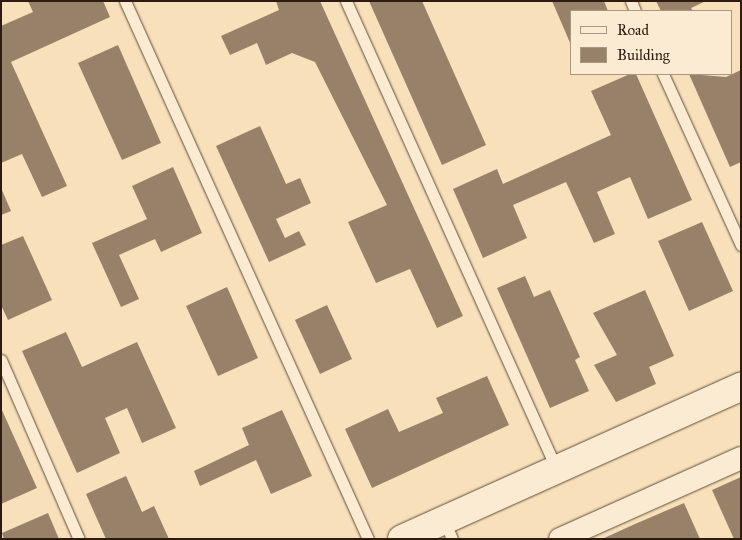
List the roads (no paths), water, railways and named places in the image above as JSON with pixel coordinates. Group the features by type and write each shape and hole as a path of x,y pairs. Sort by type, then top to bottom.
{"street":[{"path":"402,539 448,530 557,470 741,388"},
{"path":"560,539 741,458"}],"lane":[{"path":"125,1 368,539"},
{"path":"346,1 557,470"},
{"path":"663,75 741,246"},
{"path":"1,360 79,539"}]}
